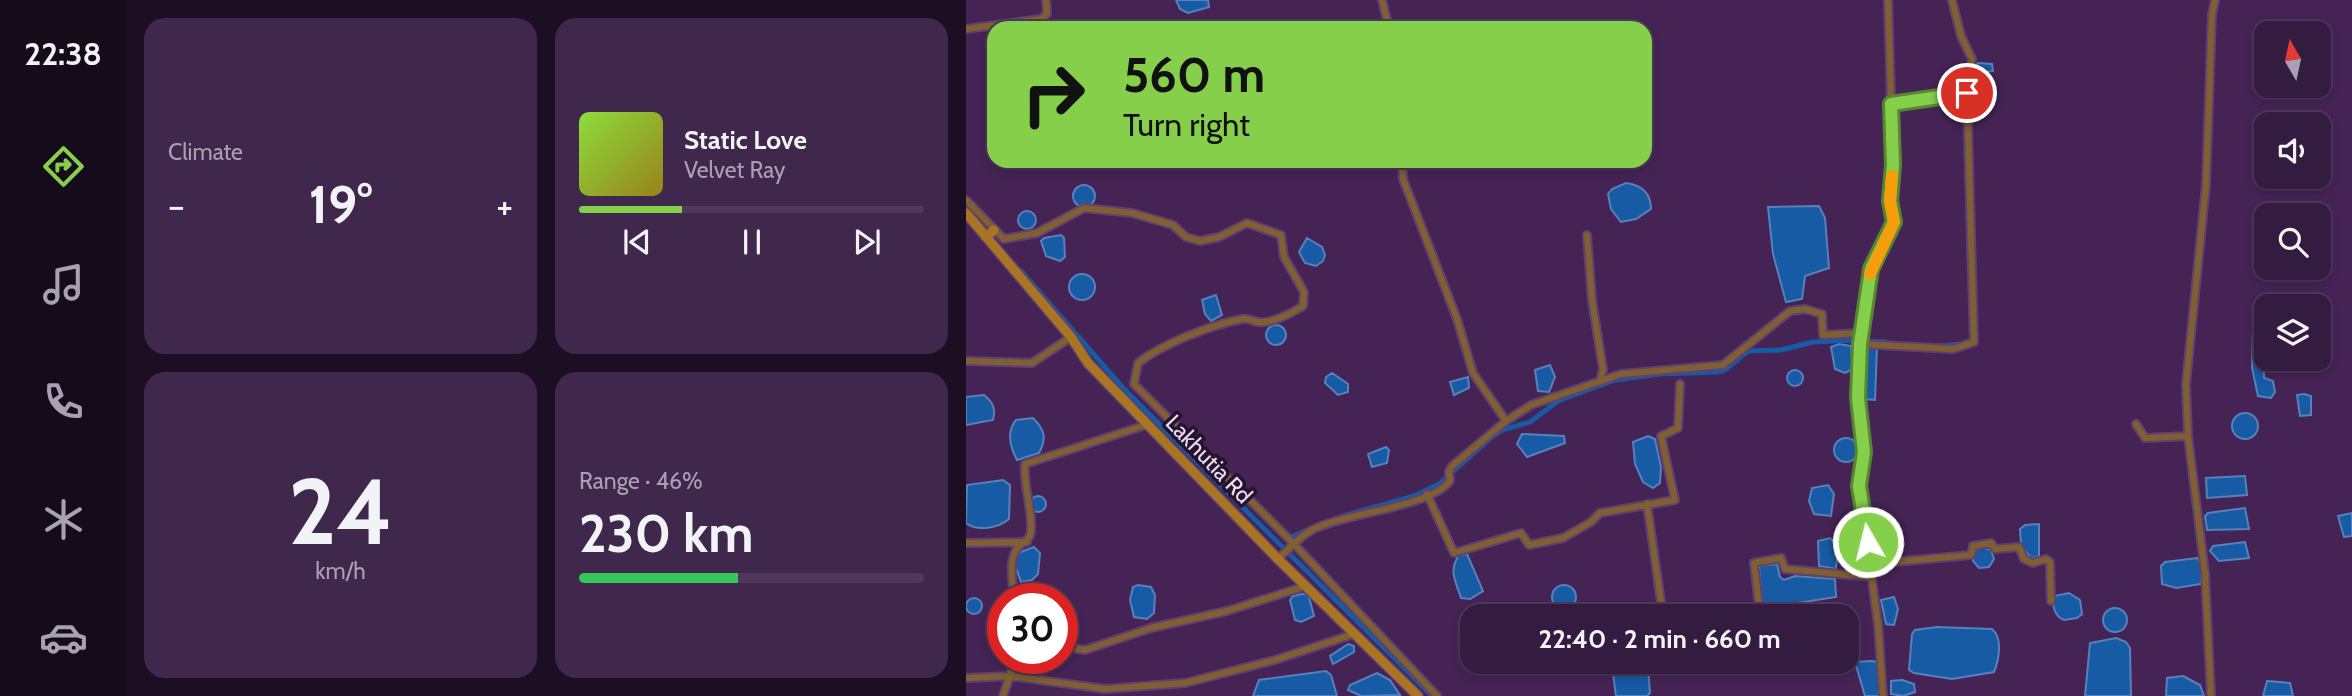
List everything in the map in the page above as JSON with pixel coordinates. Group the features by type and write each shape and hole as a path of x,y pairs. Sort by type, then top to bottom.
{"street":[{"path":"1035,21 1047,14 1046,0"},
{"path":"1382,0 1387,21"},
{"path":"1883,696 1871,564 1859,486 1864,452 1858,398 1861,333 1871,269 1894,222 1890,201 1893,165 1888,0"},
{"path":"1860,344 1953,349 1974,342 1967,93 1972,59 1961,36 1952,0"},
{"path":"2211,696 2205,573 2188,436 2186,384 2206,185 2211,14 2215,0"},
{"path":"966,29 987,27"},
{"path":"1891,104 1967,93"},
{"path":"1402,168 1403,179 1457,318 1472,373 1506,421"},
{"path":"966,200 1004,239 1024,236 1054,226 1084,208 1132,213 1173,225 1186,236 1200,241 1219,237 1247,223 1281,235 1284,240 1284,257 1304,292 1303,306 1292,313 1259,323 1247,318 1224,323 1149,355 1138,363 1134,384 1294,544 1437,696"},
{"name":"Lakhutia Rd","path":"966,214 1071,337 1088,363 1278,559 1418,696"},
{"path":"986,237 994,230"},
{"path":"1587,235 1592,300 1603,369 1600,381"},
{"path":"1278,559 1314,529 1445,488 1450,481 1449,472 1452,466 1506,421 1531,405 1621,374 1723,365 1790,311 1805,309 1822,314 1823,335 1861,333"},
{"path":"966,361 1032,363 1071,337"},
{"path":"1427,494 1454,553 1521,533 1529,545 1563,538 1591,522 1600,513 1675,500 1661,436 1678,428 1680,384"},
{"path":"1013,583 1012,570 1016,550 1027,542 1031,529 1025,492 1025,464 1149,424"},
{"path":"2136,424 2145,438 2188,436"},
{"path":"1647,504 1661,604"},
{"path":"966,543 1027,542"},
{"path":"1871,564 1971,555 1973,546 1991,543 1995,549 2019,547 2024,559 2034,563 2046,559 2050,562 2051,601"},
{"path":"1759,604 1755,563 1781,558 1785,569 1872,577"},
{"path":"1078,649 1085,650 1151,628 1227,611 1306,586"},
{"path":"966,678 1010,676 1105,689 1185,683 1275,660 1354,634"},
{"path":"1003,696 1010,676"}],"water":[{"path":"1176,0 1208,0 1209,7 1188,13 1180,9"},
{"path":"1978,63 1992,64 1993,71 1975,74 1972,70"},
{"path":"1626,183 1644,191 1649,198 1651,209 1636,219 1621,222 1611,209 1608,194 1612,189"},
{"path":"1084,185 1092,188 1095,196 1092,204 1084,207 1076,204 1073,196 1076,188"},
{"path":"1819,206 1825,218 1829,268 1805,276 1802,299 1786,302 1773,254 1768,207"},
{"path":"1027,211 1033,214 1036,220 1033,226 1027,229 1021,226 1018,220 1021,214"},
{"path":"1061,235 1064,238 1065,257 1060,261 1046,256 1041,241"},
{"path":"1307,238 1322,247 1325,255 1323,261 1316,266 1305,263 1299,252"},
{"path":"1082,274 1091,278 1095,287 1091,296 1082,300 1073,296 1069,287 1073,278"},
{"path":"1216,295 1222,315 1211,321 1205,314 1202,300"},
{"path":"1272,325 1280,325 1286,335 1280,345 1272,345 1266,339 1266,331"},
{"path":"2254,330 2254,371 2264,371 2264,378 2273,381 2275,392 2271,398 2258,396 2252,368"},
{"path":"1839,344 1851,346 1853,369 1845,373 1835,369 1831,347"},
{"path":"1865,346 1877,347 1875,400 1863,399"},
{"path":"1550,365 1555,377 1549,392 1538,391 1535,370"},
{"path":"1795,370 1801,372 1801,384 1795,386 1789,384 1787,378 1789,372"},
{"path":"1332,373 1348,384 1348,392 1338,395 1325,383 1326,377"},
{"path":"1468,377 1469,388 1454,395 1450,382"},
{"path":"984,395 993,406 993,420 966,425 966,397"},
{"path":"2297,395 2311,396 2311,415 2300,416"},
{"path":"2245,413 2254,417 2258,426 2254,435 2245,439 2236,435 2232,426 2236,417"},
{"path":"1033,418 1044,434 1042,448 1039,453 1017,460 1011,445 1011,429 1016,420"},
{"path":"1522,434 1564,436 1565,443 1527,457 1517,444"},
{"path":"1648,436 1655,439 1661,467 1660,483 1653,488 1643,482 1635,464 1633,442"},
{"path":"1846,438 1857,445 1858,450 1851,461 1846,462 1835,455 1834,450 1841,439"},
{"path":"1386,447 1389,450 1387,463 1372,467 1368,454"},
{"path":"2245,476 2247,495 2207,498 2206,478"},
{"path":"1003,480 1010,485 1009,519 988,528 966,523 967,485"},
{"path":"1828,485 1834,494 1831,516 1814,514 1809,501 1812,488"},
{"path":"1038,496 1046,504 1038,512 1030,504"},
{"path":"2245,508 2249,529 2207,530 2205,516 2208,513"},
{"path":"2352,513 2352,536 2344,537 2338,516"},
{"path":"2039,524 2039,557 2031,558 2021,545 2020,529 2025,525"},
{"path":"1830,538 1838,546 1836,569 1819,566 1818,541"},
{"path":"2245,542 2249,558 2219,561 2210,551 2213,546"},
{"path":"1034,547 1040,553 1038,574 1032,580 1021,582 1015,565 1018,553"},
{"path":"1982,547 1991,550 1994,559 1989,567 1979,568 1973,561 1974,552"},
{"path":"1467,554 1483,591 1470,599 1461,598 1453,571 1459,555"},
{"path":"2197,558 2201,562 2201,584 2176,588 2162,584 2161,566 2165,562"},
{"path":"1777,564 1780,577 1784,580 1795,576 1835,579 1836,597 1791,604 1762,604 1759,566"},
{"path":"1569,586 1575,592 1574,604 1554,604 1552,597 1555,588"},
{"path":"1133,587 1151,587 1155,595 1154,613 1147,619 1134,617 1130,600"},
{"path":"1308,593 1314,616 1301,622 1295,620 1290,600 1293,596"},
{"path":"2069,593 2080,600 2082,614 2077,618 2064,620 2056,613 2053,599 2054,596"},
{"path":"1894,597 1898,609 1894,625 1886,624 1881,600"},
{"path":"974,598 980,600 980,612 974,614 968,612 966,606 968,600"},
{"path":"2115,608 2124,611 2127,620 2124,629 2115,632 2106,629 2103,620 2106,611"},
{"path":"1937,627 1992,629 1999,643 1994,672 1952,679 1909,670 1912,634 1915,630"},
{"path":"2116,638 2126,642 2130,648 2131,696 2085,696 2090,643"},
{"path":"1348,644 1354,646 1354,652 1333,664 1330,656"},
{"path":"1859,662 1878,662 1881,696 1865,696 1859,674"},
{"path":"1326,671 1331,675 1337,696 1253,696 1259,680"},
{"path":"1377,673 1390,680 1400,695 1361,696 1348,690 1350,685"},
{"path":"1613,674 1649,674 1650,693 1647,696 1616,696"},
{"path":"2183,676 2200,685 2204,696 2166,696 2167,678"},
{"path":"1902,680 1914,684 1915,692 1903,696 1891,694 1891,681"},
{"path":"2267,681 2290,683 2293,696 2263,696"}],"waterway":[{"path":"1966,150 1971,315"},
{"path":"1021,271 1123,388 1432,696"},
{"path":"1343,516 1414,496 1439,484 1502,430 1530,422 1558,401 1615,380 1660,374 1717,372 1725,370 1748,351 1781,350 1813,342 1858,340"},
{"path":"1865,341 1886,342"},
{"path":"1938,346 1963,344"},
{"path":"1291,537 1323,523"}],"slow traffic":[{"path":"1870,274 1894,222 1890,201 1892,176"}],"route":[{"path":"1868,542 1859,486 1864,452 1858,398 1860,344 1863,307 1871,269 1894,222 1890,201 1893,165 1891,104 1967,93"}]}
